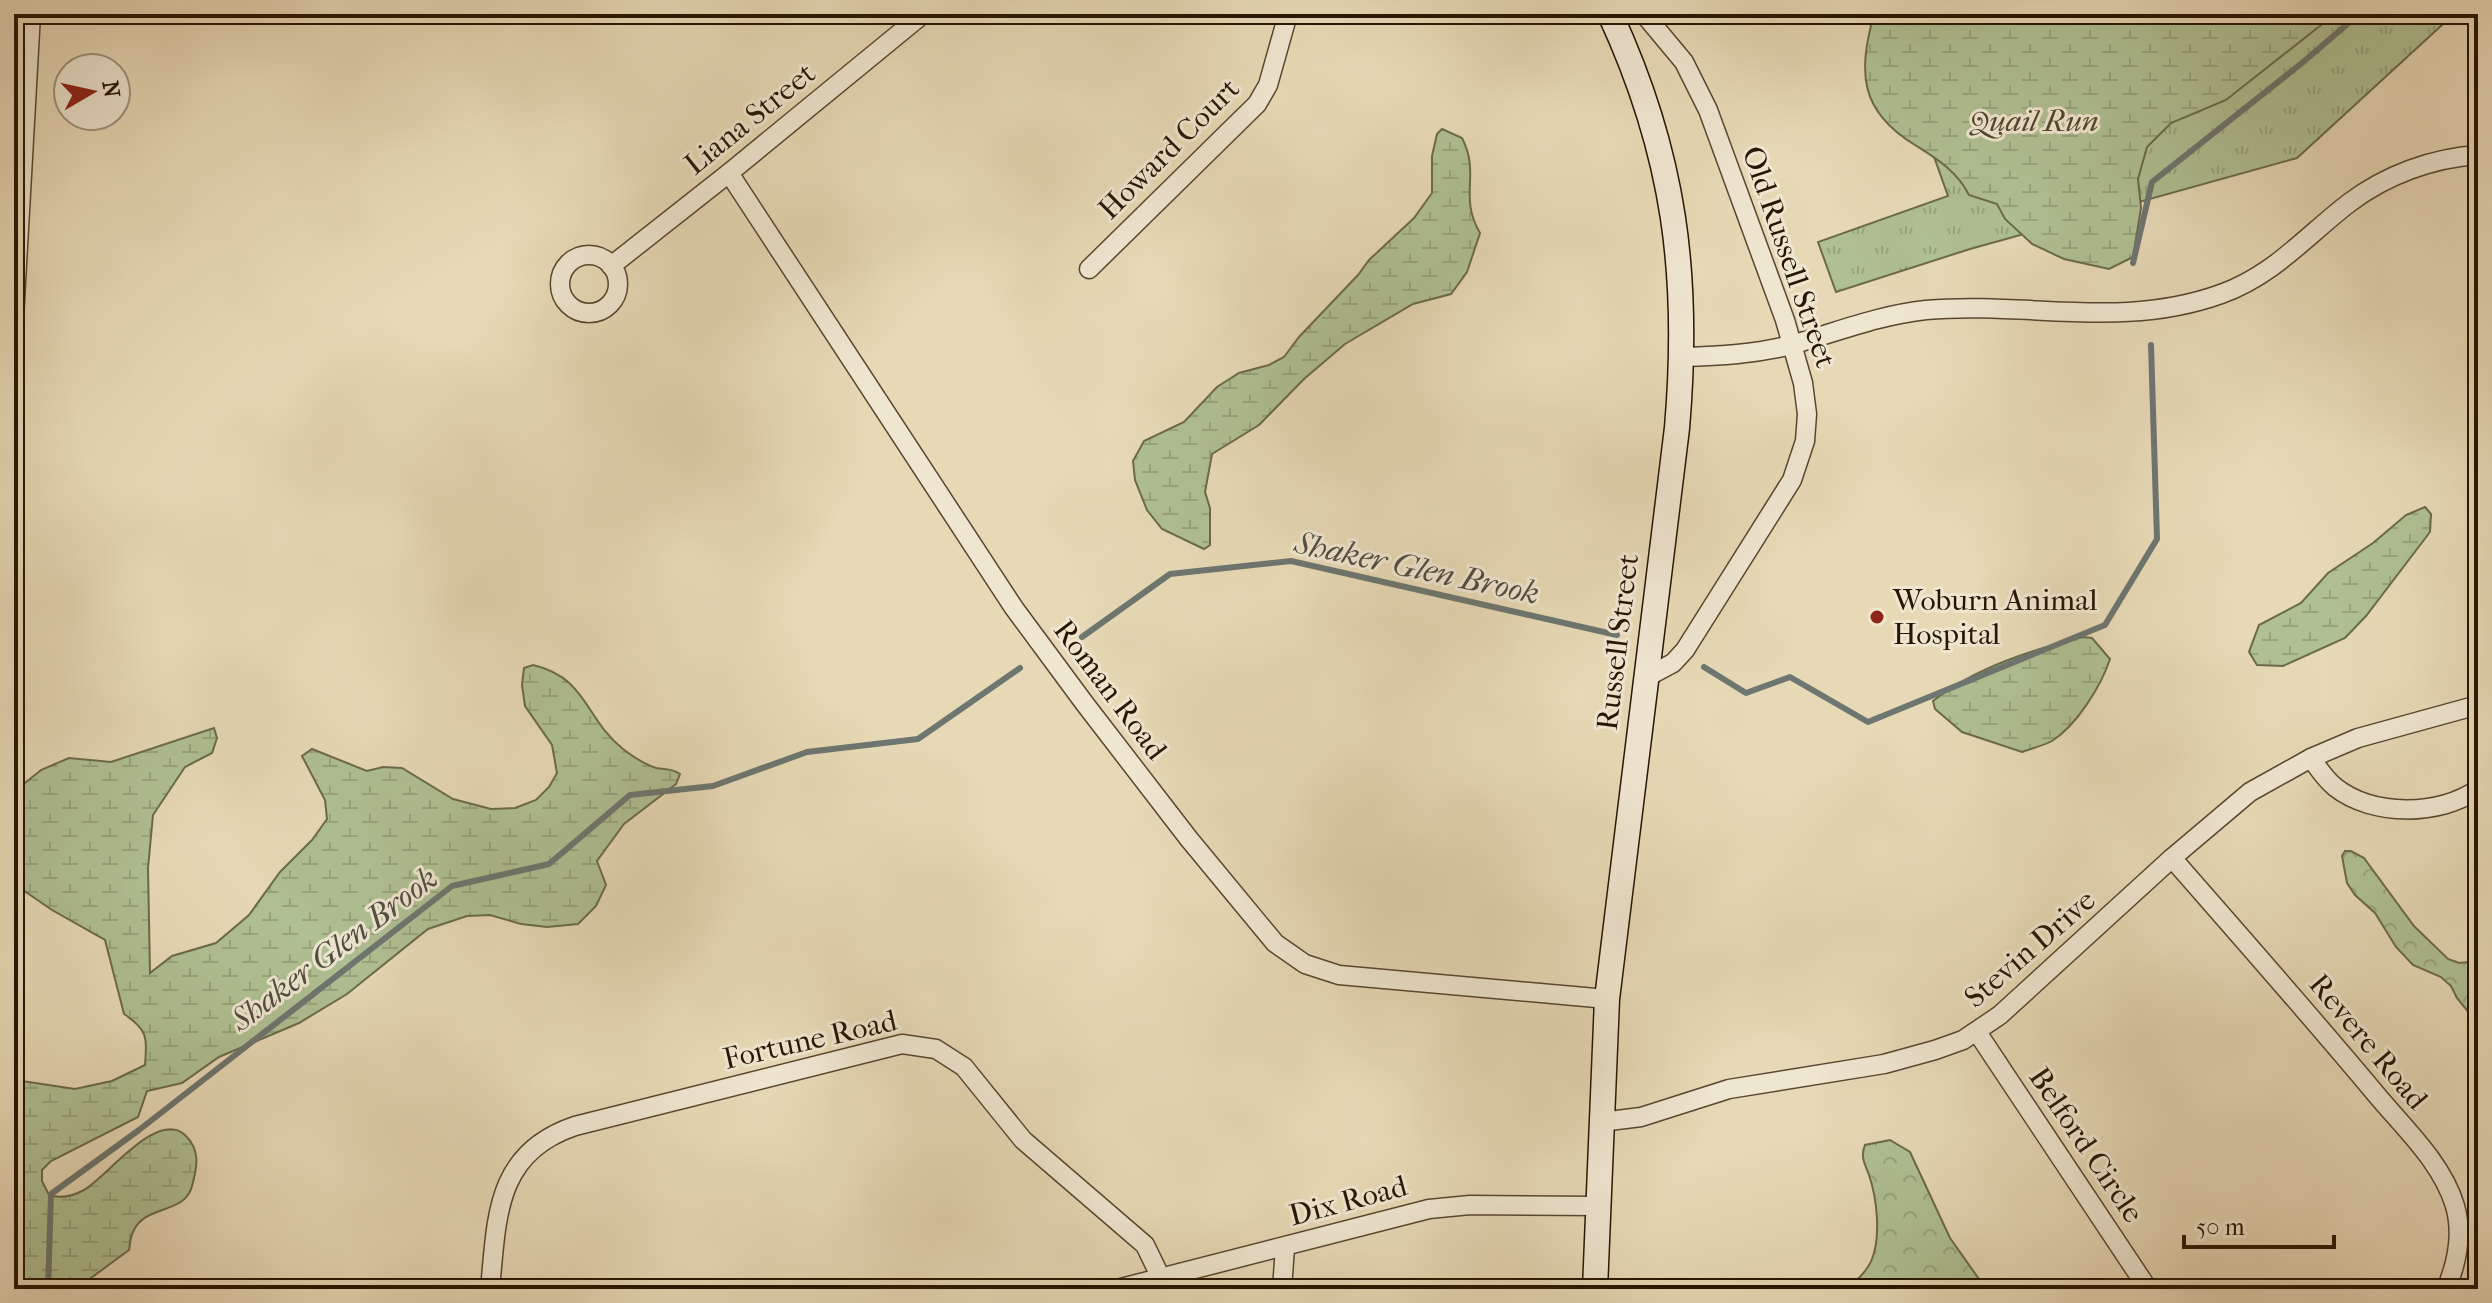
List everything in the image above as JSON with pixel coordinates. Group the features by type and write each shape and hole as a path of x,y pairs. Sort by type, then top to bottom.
{"street":[{"path":"14,318 31,14"},
{"name":"Liana Street","path":"611,266 923,14"},
{"name":"Howard Court","path":"1089,269 1257,104 1268,85 1288,14"},
{"name":"Russell Street","path":"1595,1289 1607,999 1683,357 1679,252 1659,145 1636,73 1610,14"},
{"name":"Old Russell Street","path":"1644,14 1684,62 1701,92 1792,344 1803,383 1807,414 1802,455 1792,480 1685,650 1673,663 1645,678"},
{"path":"1683,357 1736,356 1792,344 1867,320 1926,310 1988,309 2099,314 2195,302 2249,283 2266,272 2371,188 2415,167 2478,155"},
{"name":"Roman Road","path":"729,173 1046,652 1189,839 1275,943 1305,964 1339,975 1607,999"},
{"name":"Stevin Drive","path":"1601,1122 1641,1117 1743,1086 1884,1064 1935,1050 1977,1032 2000,1015 2172,858 2250,792 2311,758 2381,731 2478,705"},
{"path":"2311,758 2334,786 2356,799 2402,809 2439,808 2455,803 2478,789"},
{"name":"Revere Road","path":"2172,858 2340,1051 2439,1172 2454,1205 2459,1226 2457,1257 2446,1289"},
{"name":"Belford Circle","path":"1977,1032 2148,1289"},
{"name":"Fortune Road","path":"490,1289 497,1216 505,1186 522,1159 546,1138 575,1126 885,1046 911,1043 943,1052 964,1067 1023,1140 1145,1245 1161,1278"},
{"name":"Dix Road","path":"1117,1289 1440,1207 1598,1206"},
{"path":"1282,1289 1285,1247"}],"green space":[{"name":"Quail Run","path":"1874,14 2335,14 2226,100 2171,123 2147,147 2138,179 2141,208 2133,257 2109,269 2064,259 2032,244 2005,219 1997,204 1969,195 1946,166 1897,132 1883,118 1873,104 1865,72"},
{"name":"Quail Run","path":"1883,14 2454,14 2297,158 1970,249 1836,292 1818,242 1948,196"},
{"path":"1442,129 1462,138 1470,163 1471,207 1480,233 1467,272 1451,294 1413,304 1345,344 1304,379 1259,425 1212,454 1205,492 1210,508 1210,545 1204,549 1162,529 1147,510 1135,480 1133,461 1144,441 1184,422 1217,387 1239,373 1269,365 1284,357 1369,260 1414,218 1432,193 1432,156 1437,134"},
{"path":"2425,507 2431,514 2430,532 2366,616 2345,638 2283,666 2257,665 2249,652 2259,625 2301,603 2328,573 2373,543 2406,515"},
{"path":"2083,637 2092,638 2110,659 2101,681 2079,715 2049,743 2022,752 1962,732 1935,709 1933,701 1985,670 2024,654"},
{"path":"533,665 565,679 610,737 627,752 656,768 680,774 676,784 624,824 597,861 606,885 596,906 578,924 547,927 521,924 490,915 467,916 428,929 347,994 299,1023 219,1057 182,1083 147,1091 138,1117 51,1161 42,1170 42,1181 49,1195 62,1197 76,1194 94,1183 147,1138 160,1131 174,1129 185,1135 196,1153 195,1173 188,1195 138,1223 129,1250 76,1289 14,1289 14,1082 75,1089 112,1081 145,1065 146,1047 142,1030 124,1014 105,940 52,910 14,881 14,799 25,783 41,770 69,758 111,762 214,728 217,738 212,753 185,767 153,815 148,868 150,973 172,956 216,943 249,915 280,872 312,840 327,819 325,800 302,756 312,749 367,771 383,767 402,768 453,799 491,809 515,808 536,800 557,773 552,745 525,706 522,685 524,668"},
{"path":"2345,851 2364,858 2414,926 2448,959 2459,963 2478,961 2478,1024 2451,986 2441,977 2413,965 2396,947 2375,913 2355,895 2347,883 2342,856"},
{"path":"1890,1140 1910,1152 1950,1238 1986,1289 1848,1289 1862,1275 1875,1250 1876,1206 1864,1160 1865,1145"}],"waterway":[{"name":"Shaker Glen Brook","path":"2133,263 2152,182 2359,14"},
{"name":"Shaker Glen Brook","path":"1704,667 1746,693 1790,677 1868,722 2105,625 2157,539 2151,345"},
{"name":"Shaker Glen Brook","path":"1082,637 1170,574 1291,561 1617,635"},
{"name":"Shaker Glen Brook","path":"48,1289 51,1194 139,1130 452,886 549,864 630,795 713,786 807,752 918,739 1020,668"}],"place":[{"name":"Woburn Animal Hospital","path":"1877,617"}]}
